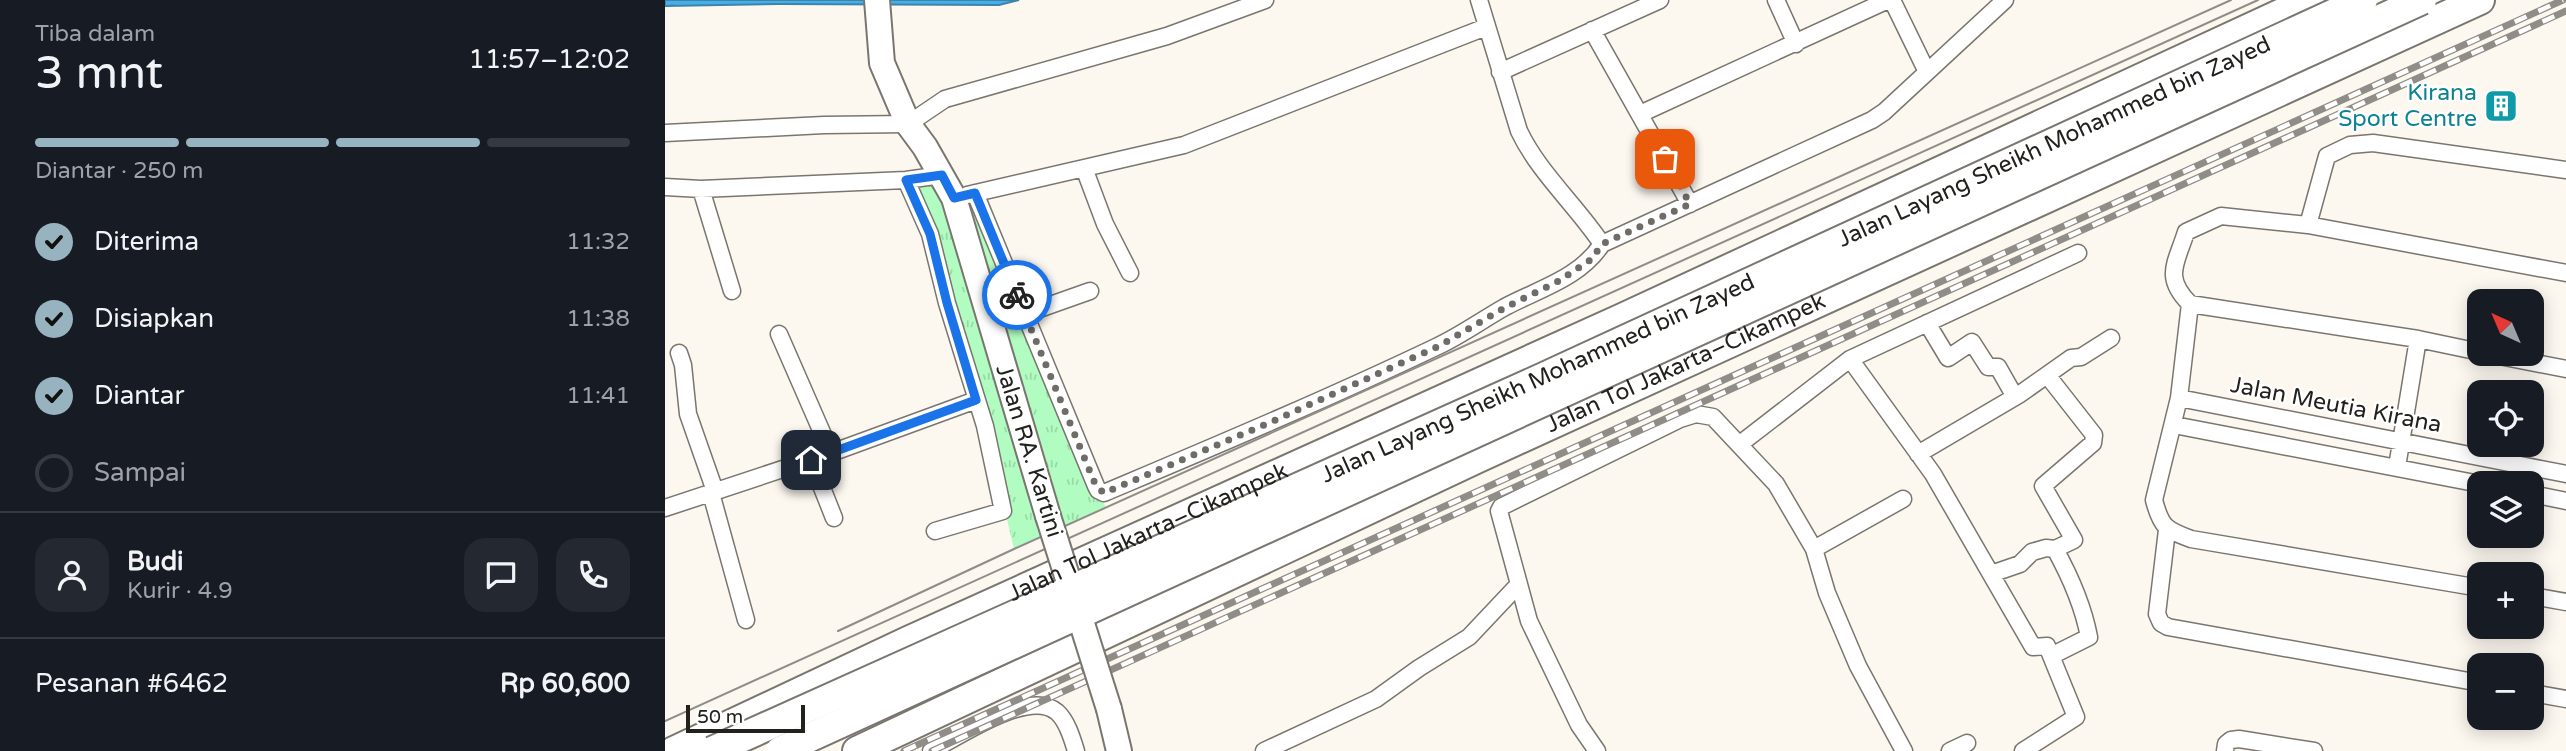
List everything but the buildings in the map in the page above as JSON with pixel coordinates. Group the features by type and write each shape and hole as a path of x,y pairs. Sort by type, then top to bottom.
{"highway":[{"name":"Jalan Tol Jakarta–Cikampek","path":"674,751 908,641 1620,319 2310,0"},
{"name":"Jalan Layang Sheikh Mohammed bin Zayed","path":"712,751 1547,376 2363,0"},
{"name":"Jalan Layang Sheikh Mohammed bin Zayed","path":"780,751 2422,0"},
{"name":"Jalan Tol Jakarta–Cikampek","path":"857,751 1476,459 2480,0"}],"main road":[{"name":"Jalan RA. Kartini","path":"877,8 881,63 908,124 942,175 964,195 1048,516 1109,709 1119,751"}],"street":[{"path":"665,133 824,125 908,124 945,99 1177,32 1265,0"},
{"path":"1479,0 1519,131 1528,149 1583,216 1602,244"},
{"path":"1500,72 1660,0"},
{"path":"1776,0 1796,44"},
{"path":"1640,114 1890,0 1927,72"},
{"path":"1486,27 1184,145 964,195 1025,314 1096,486 1104,493 1439,346 1506,307 1566,277 1592,259 1602,244 1871,120 1884,112 1927,72 1987,7 2005,0"},
{"path":"1592,30 1690,204"},
{"path":"2308,225 2327,156 2350,145 2373,143 2566,170"},
{"path":"1084,169 1105,224 1130,273"},
{"path":"665,187 701,189 906,180 942,175"},
{"path":"906,180 930,234 947,303 985,426 1003,511 935,531"},
{"path":"701,189 732,291"},
{"path":"2467,349 2418,339 2190,304 2178,292 2172,277 2186,232 2221,216 2308,225 2566,273"},
{"path":"1740,444 1850,359 2078,253"},
{"path":"1025,314 1090,291"},
{"path":"2190,304 2179,398 2154,500 2158,515 2167,530 2157,614 2161,622 2168,627 2467,681"},
{"path":"1927,323 1948,358 1972,342 1988,367 1998,367 2015,397"},
{"path":"779,334 831,453"},
{"path":"1918,454 2015,397 2071,358 2081,358 2111,338"},
{"path":"2397,467 2418,339"},
{"path":"679,353 685,375 688,414 713,492 746,620"},
{"path":"1850,359 1933,474 2033,647 2047,646 2076,717 2023,751"},
{"path":"2545,365 2566,369"},
{"path":"1991,574 2020,564 2032,552 2046,548 2055,549 2074,540 2043,486 2093,443 2094,435 2047,375"},
{"name":"Jalan Meutia Kirana","path":"2179,398 2566,474"},
{"path":"665,508 811,460 976,400"},
{"path":"1597,751 1579,725 1528,621 1498,514 1501,508 1680,419 1696,414 1713,417 1776,485 1814,549 1827,593 1859,666 1904,751"},
{"path":"2174,425 2467,481"},
{"path":"811,460 834,518"},
{"path":"2544,496 2566,501"},
{"path":"1814,549 1903,499"},
{"path":"2167,530 2191,539 2467,586"},
{"path":"2051,656 2089,637 2083,609 2068,571 2055,549"},
{"path":"1264,751 1376,699 1469,637 1519,584"},
{"path":"2544,598 2566,602"},
{"path":"2544,694 2566,699"},
{"path":"931,751 1009,710 1038,704 1056,711 1067,727 1076,751"},
{"path":"2225,751 2226,744 2239,739 2314,751"},
{"path":"1950,751 1967,743"}],"green space":[{"path":"942,175 954,198 975,193 1106,508 1014,549 985,426 906,180"}],"water":[{"path":"665,0 1019,0 999,5 665,6"}],"tram line":[{"path":"838,631 2231,0"},
{"path":"665,721 2258,0"}],"railway":[{"path":"904,751 2563,0"},
{"path":"932,751 2566,11"}],"way so far":[{"path":"1017,295 1096,486 1104,493 1439,346 1506,307 1557,282 1592,259 1602,244 1690,204 1665,159"}],"place":[{"name":"Kirana Sport Centre","path":"2501,106"}],"route":[{"path":"811,460 976,400 930,234 906,180 942,175 954,198 975,193 1017,295"}]}
